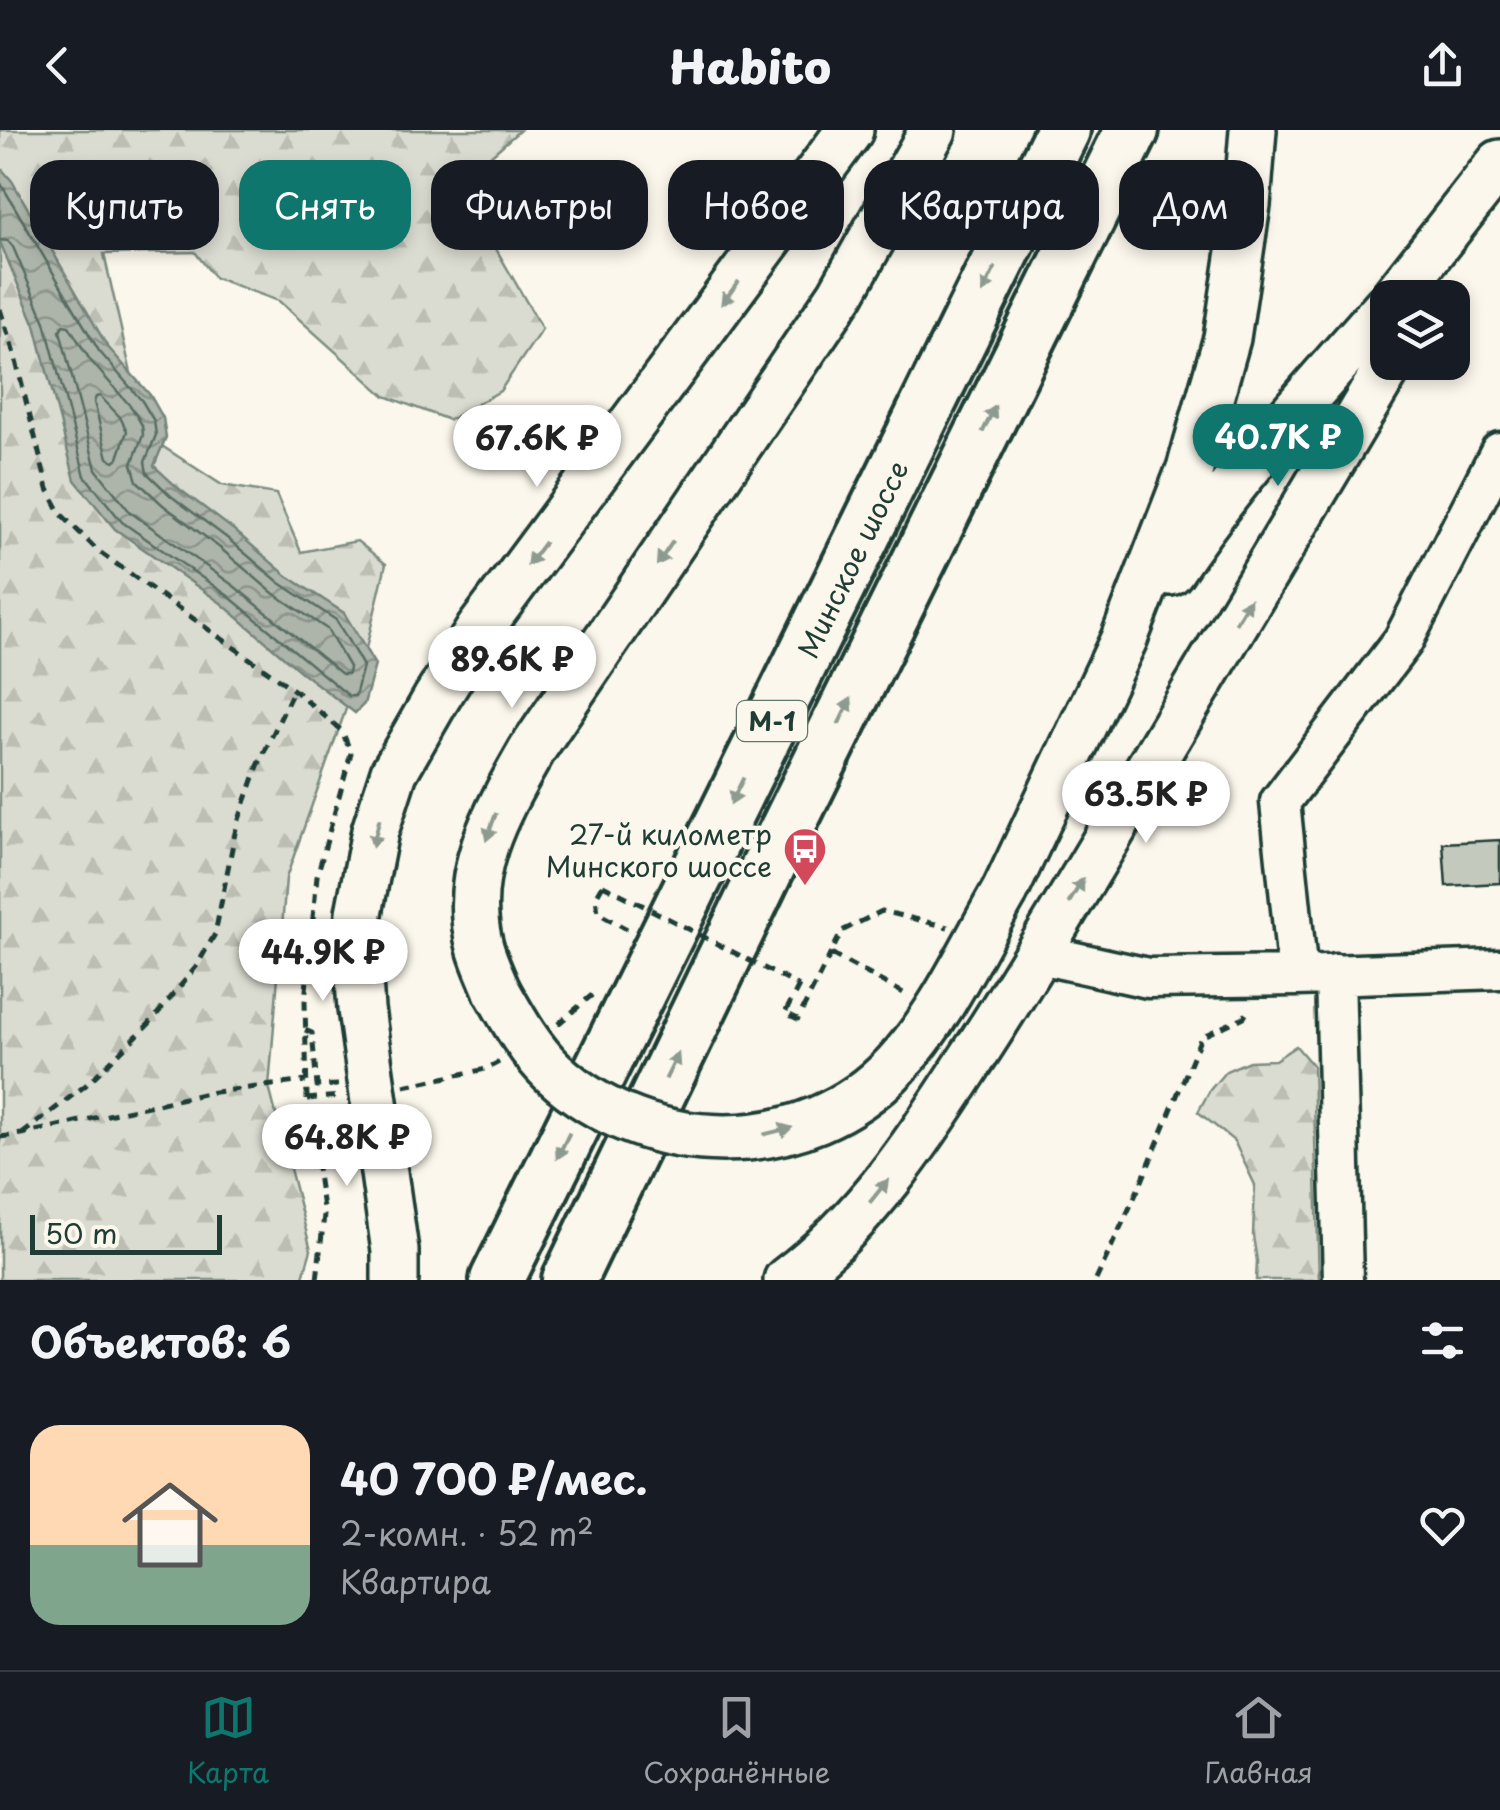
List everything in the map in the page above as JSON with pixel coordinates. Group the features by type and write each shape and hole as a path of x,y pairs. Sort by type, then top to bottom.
{"highway":[{"name":"М-1","path":"570,1280 765,873 1132,130"},
{"name":"Минское шоссе","path":"496,1280 1055,146"}],"main road":[{"path":"395,1280 395,1251 360,1009 357,952 359,913 376,831 394,772 480,630 850,130"},
{"path":"933,130 841,294 532,750 496,814 477,867 474,908 480,946 496,991 521,1034 552,1070 588,1100 631,1122 676,1136 724,1140 771,1134 816,1120 858,1097 895,1066 924,1029 1005,891 1124,640 1190,469 1227,338 1247,206 1253,130"},
{"path":"1408,280 1500,163"},
{"path":"1441,280 1500,180"},
{"path":"1124,640 1203,522 1370,325"},
{"path":"787,1280 812,1262 862,1212 904,1160 1039,954 1380,380"}],"street":[{"path":"1343,1280 1316,975 1280,802 1403,642 1500,452"},
{"path":"1039,954 1148,978 1500,969"}],"path":[{"path":"0,309 48,488 61,514 98,551 294,690 342,731 351,753 317,876 304,1030 307,1099 324,1215 317,1280"},
{"path":"22,1134 86,1085 150,1024 196,967 215,934 236,828 258,766 294,690"},
{"path":"596,897 602,886 800,986 785,1013 798,1019 842,931 882,911 960,930"},
{"path":"830,954 914,998"},
{"path":"1096,1280 1202,1038 1244,1017 1253,1004"},
{"path":"304,1030 312,1033 317,1086 345,1084"},
{"path":"0,1136 207,1092 306,1081"},
{"path":"307,1099 349,1094"}],"green space":[{"path":"0,130 520,130 487,160 431,160 431,250 497,250 542,329 500,391 449,420 385,396 279,301 215,278 195,252 104,254 145,435 222,485 276,494 301,552 357,541 386,564 363,661 286,878 269,1087 311,1250 302,1280 0,1280"},
{"path":"1296,1046 1313,1066 1319,1280 1256,1280 1255,1185 1234,1141 1198,1112 1226,1071 1249,1061 1275,1060"}],"water":[{"path":"0,167 30,212 30,250 52,250 107,346 150,395 163,418 166,437 154,466 286,575 344,613 375,665 364,704 355,713 221,603 115,529 75,480 35,325 0,242"}],"building":[{"path":"1500,840 1500,883 1446,886 1443,843"}],"place":[{"name":"27-й километр Минского шоссе","path":"805,887"}]}
